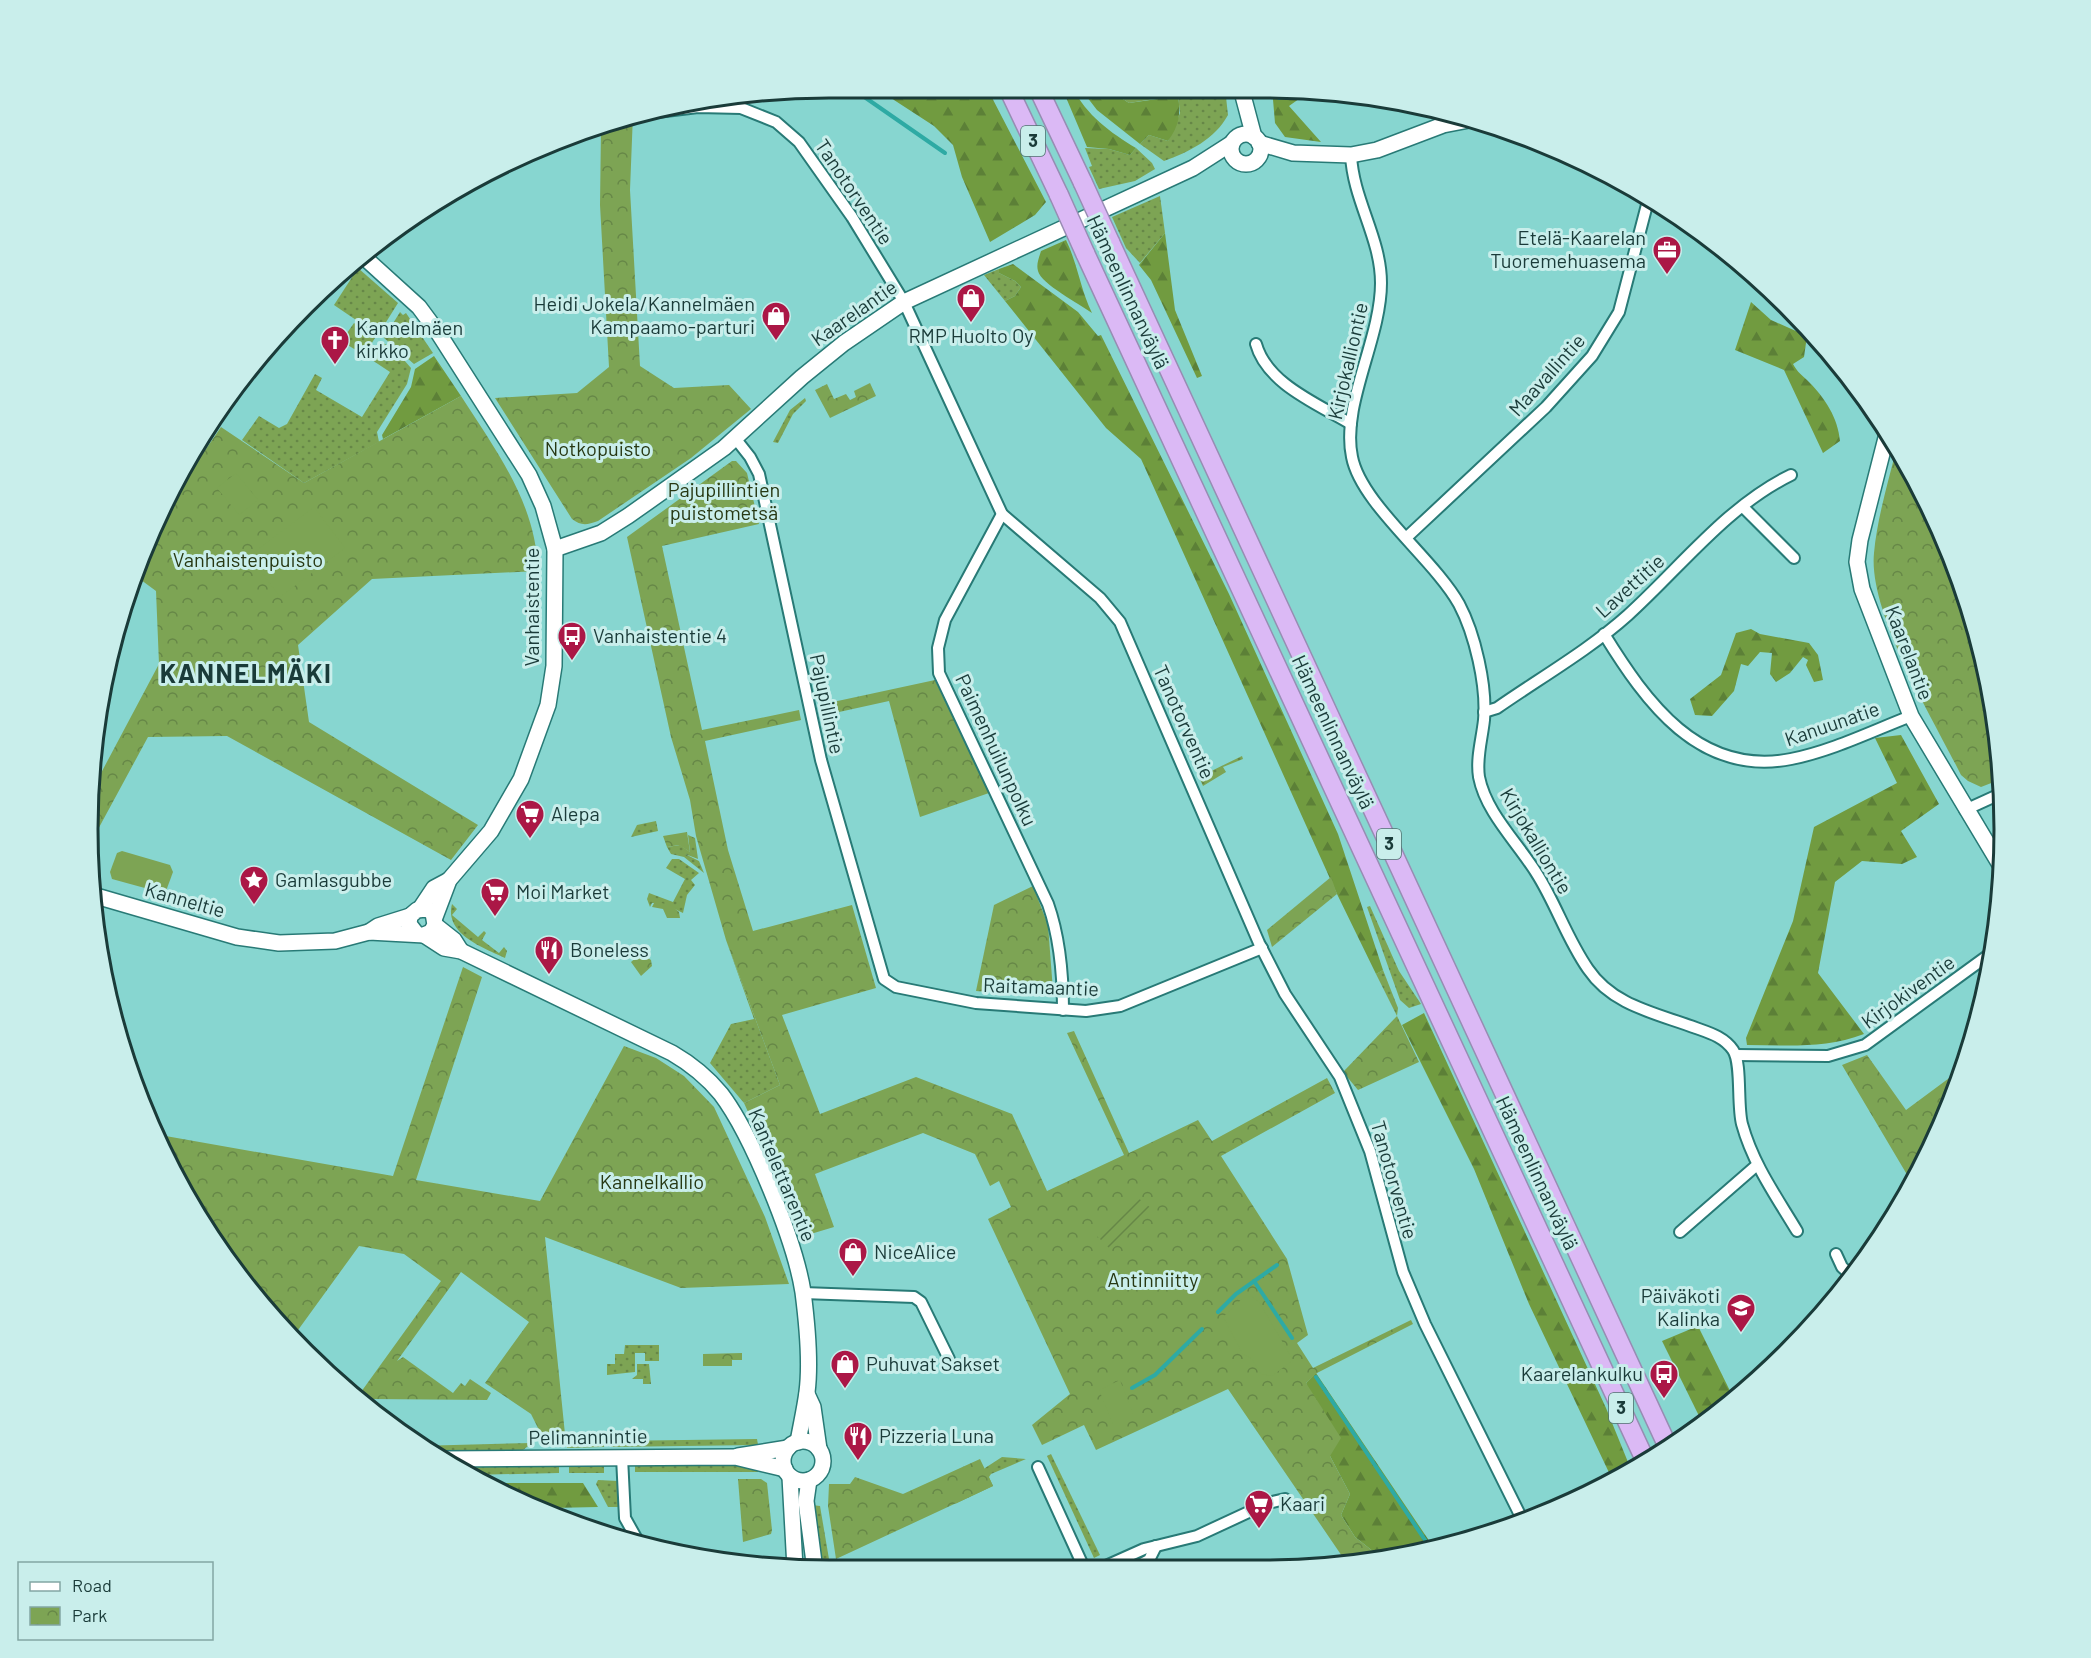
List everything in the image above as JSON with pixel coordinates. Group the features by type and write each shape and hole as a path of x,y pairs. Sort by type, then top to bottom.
{"highway":[{"name":"Hämeenlinnanväylä","path":"1013,98 1642,1453"},
{"name":"Hämeenlinnanväylä","path":"1043,98 1664,1439"}],"main road":[{"path":"1241,98 1231,152 1235,159 1246,164 1256,159 1283,158 1293,153"},
{"path":"1243,98 1260,152 1256,159"},
{"path":"1234,141 1245,134 1293,153 1351,155 1377,150 1454,123"},
{"name":"Kaarelantie","path":"555,549 601,533 618,523 735,438 802,377 844,343 904,302 1208,160 1234,141"},
{"name":"Kaarelantie","path":"1208,160 1235,159"},
{"name":"Vanhaistentie","path":"369,261 407,296 439,334 529,475 543,506 555,549 554,666 548,705 526,768 492,831 449,880 434,888 415,912"},
{"name":"Kaarelantie","path":"1884,446 1860,540 1858,574 1885,653 1911,716 1993,854"},
{"name":"Vanhaistentie","path":"435,921 449,880"},
{"name":"Kanneltie","path":"101,898 237,937 279,943 335,941 369,932 420,934"},
{"path":"430,911 435,921 431,932 420,934 410,928 415,912 430,911"},
{"name":"Kanneltie","path":"369,932 378,926 415,912"},
{"name":"Kantelettarentie","path":"435,921 454,940 461,951"},
{"name":"Kantelettarentie","path":"420,934 444,948 461,951 672,1053 700,1072 736,1117 789,1239 803,1293 807,1394 793,1445"},
{"name":"Kantelettarentie","path":"807,1394 813,1407 819,1449"},
{"path":"794,1559 788,1473 783,1458 793,1445 810,1442 819,1449 822,1467 809,1480 806,1501 814,1560"},
{"name":"Pelimannintie","path":"459,1460 735,1457 793,1445"},
{"name":"Pelimannintie","path":"735,1457 788,1473"},
{"path":"788,1473 799,1481 809,1480"}],"street":[{"name":"Tanotorventie","path":"720,106 731,106 763,116 789,131 852,217 904,302 1002,514 1100,598 1120,622 1262,948 1285,994 1340,1077 1370,1151 1403,1272 1425,1324 1519,1514"},
{"name":"Kirjokalliontie","path":"1351,155 1352,176 1371,228 1381,280 1374,336 1351,424 1351,456 1360,481 1458,603 1473,634 1484,712 1478,762 1479,779 1503,826 1538,876 1587,969 1611,995 1624,1003 1715,1034 1731,1047 1736,1055"},
{"name":"Maavallintie","path":"1407,537 1546,407 1592,356 1619,312 1646,207"},
{"path":"1257,344 1259,355 1273,375 1351,424"},
{"name":"Pajupillintie","path":"735,438 750,457 759,474 820,760 884,979"},
{"name":"Lavettitie","path":"1484,712 1497,708 1604,634 1626,617 1743,507 1774,483 1791,475"},
{"path":"1743,507 1794,558"},
{"name":"Paimenhuilunpolku","path":"1002,514 945,620 938,648 939,673 1055,923 1061,960 1063,1010"},
{"name":"Kanuunatie","path":"1604,634 1627,671 1658,711 1687,736 1708,750 1725,756 1754,761 1794,759 1911,716"},
{"path":"1965,810 1993,797"},
{"name":"Raitamaantie","path":"884,979 896,987 976,1003 1086,1011 1120,1006 1262,948"},
{"name":"Kirjokiventie","path":"1736,1055 1828,1056 1865,1045 1981,961"},
{"path":"1736,1055 1738,1104 1747,1142 1757,1165 1797,1231"},
{"path":"1680,1232 1757,1165"},
{"path":"1836,1254 1845,1270"},
{"path":"803,1293 914,1297 921,1302 949,1359"},
{"path":"622,1457 625,1518 634,1534"},
{"path":"1038,1467 1080,1560"},
{"path":"1122,1560 1156,1546 1197,1536 1268,1503 1285,1499"},
{"path":"1149,1560 1156,1546"}],"green space":[{"path":"891,98 992,98 1046,202 1035,215 990,242 962,177 953,145 934,126"},
{"path":"1066,98 1078,98 1100,122 1136,148 1130,155 1109,149 1087,147"},
{"path":"1088,98 1121,98 1129,103 1178,98 1179,114 1175,130 1168,141 1149,135 1140,144 1097,110"},
{"path":"1121,98 1161,98 1129,103"},
{"path":"1178,98 1226,98 1228,115 1216,131 1200,144 1164,161 1140,144 1149,135 1168,141 1180,113"},
{"path":"1273,98 1299,99 1289,106 1321,142 1285,137 1275,123"},
{"name":"Notkopuisto","path":"633,124 630,190 640,366 674,388 729,385 751,409 691,458 598,521 581,524 572,519 495,398 577,393 609,367 600,205 601,134"},
{"path":"1085,148 1109,149 1130,155 1136,148 1152,163 1155,169 1135,181 1099,189 1089,167 1092,166"},
{"path":"1160,196 1165,233 1140,263 1126,248 1112,217"},
{"path":"1165,233 1175,310 1202,376 1197,378 1151,280 1139,265"},
{"path":"1066,240 1092,313 1053,288 1038,271 1041,251"},
{"path":"1013,264 1078,312 1098,336 1101,335 1229,594 1338,834 1383,970 1376,974 1337,894 1141,459 1106,428 1005,301 1015,296 1021,287 1015,281 999,273 999,269"},
{"path":"359,269 398,303 378,335 334,305"},
{"path":"999,269 999,273 1015,281 1021,287 1015,296 1005,301 984,275"},
{"path":"1751,302 1771,320 1798,332 1806,341 1804,357 1793,364 1830,409 1837,424 1840,441 1823,453 1784,370 1735,350"},
{"path":"400,312 403,315 406,313 433,353 414,364 384,338"},
{"path":"354,323 375,338 364,355 346,344 340,351 333,347 343,331 347,333"},
{"path":"382,342 397,352 411,368 407,384 377,432 379,442 304,483 242,440 259,416 279,428 287,424 315,374 322,378 316,390 362,417 390,372 372,360"},
{"path":"434,356 461,396 383,439 382,435 411,387 415,369"},
{"path":"870,383 876,396 830,418 815,390 827,384 834,399 846,394 850,400 856,397 854,391"},
{"name":"Vanhaistenpuisto","path":"461,396 500,457 522,500 536,546 538,571 372,579 298,645 309,722 478,825 451,860 227,736 148,737 98,829 100,776 159,664 156,591 141,580 173,505 194,466 221,427 304,483"},
{"path":"805,398 806,401 793,414 778,443 773,442 790,410"},
{"path":"1893,460 1918,505 1955,594 1969,640 1979,686 1992,783 1981,787 1961,775 1905,666 1892,635 1881,605 1875,578 1875,540"},
{"name":"Antinniitty","path":"732,461 736,461 747,473 759,524 662,546 702,730 799,710 801,720 705,741 728,850 753,931 852,905 876,988 782,1015 820,1114 916,1077 1012,1114 1047,1191 1124,1155 1067,1033 1074,1031 1129,1153 1198,1120 1212,1141 1327,1078 1335,1093 1221,1156 1287,1259 1308,1335 1297,1343 1313,1368 1411,1320 1413,1324 1317,1373 1306,1383 1341,1438 1330,1456 1350,1494 1341,1515 1355,1537 1373,1551 1342,1556 1228,1389 1096,1450 1084,1425 1042,1445 1032,1425 1070,1394 988,1219 1011,1207 999,1181 990,1186 975,1154 923,1133 815,1174 834,1227 804,1236 744,1103 780,1085 726,940 696,836 690,800 671,737 627,537"},
{"path":"236,473 258,500 239,515 217,488"},
{"path":"314,507 345,548 280,597 249,556"},
{"path":"1751,629 1760,634 1809,643 1818,655 1823,680 1814,682 1806,665 1808,660 1803,657 1790,673 1776,682 1770,674 1772,653 1760,652 1748,666 1741,664 1734,691 1712,716 1695,715 1690,699 1721,675 1736,633"},
{"path":"935,680 989,793 920,817 889,701 821,716 819,705"},
{"path":"1901,735 1939,804 1901,831 1917,857 1902,864 1862,861 1835,882 1818,973 1864,1034 1820,1044 1747,1045 1746,1038 1793,921 1814,827 1897,783 1875,738"},
{"path":"1242,756 1243,759 1223,767 1226,772 1203,786 1199,777"},
{"path":"656,821 658,831 631,837 637,825"},
{"path":"687,832 690,852 679,845 667,847 663,836"},
{"path":"688,835 695,838 698,859 685,854 699,861 704,873 684,857 671,854 667,847 680,845 690,852"},
{"path":"122,851 170,865 173,872 166,891 163,893 112,879 110,872 117,853"},
{"path":"672,859 679,859 699,873 691,880 695,885 687,895 683,913 661,903 652,903 650,907 647,899 649,893 673,902 685,879 666,868"},
{"path":"1331,877 1337,894 1272,947 1267,930"},
{"path":"1033,886 1048,925 1053,991 1043,996 976,991 994,905"},
{"path":"655,901 672,906 679,912 680,918 667,918 663,909 652,907"},
{"path":"452,904 457,909 452,915 478,937 484,931 486,933 482,940 499,953 504,947 507,951 505,958 477,944 460,932 451,915"},
{"path":"1370,906 1399,971 1421,1004 1409,1008 1400,1000 1367,907"},
{"path":"726,940 780,1085 744,1103 710,1063 731,1024 754,1019"},
{"path":"645,956 651,960 652,966 641,976 631,962 637,957"},
{"name":"Kannelkallio","path":"463,967 482,977 416,1180 540,1201 624,1046 656,1058 684,1076 714,1107 765,1217 789,1284 681,1288 545,1237 565,1434 541,1434 531,1414 485,1383 529,1322 461,1272 397,1361 403,1357 453,1393 461,1383 465,1386 470,1379 491,1393 487,1400 372,1399 362,1391 441,1281 404,1254 359,1246 298,1331 249,1274 221,1235 196,1195 165,1136 393,1176"},
{"path":"1383,970 1398,1008 1397,1016 1376,974"},
{"path":"1424,1013 1606,1408 1628,1462 1609,1472 1529,1304 1474,1169 1402,1025"},
{"path":"1397,1016 1419,1062 1358,1090 1343,1072"},
{"path":"1867,1055 1906,1110 1950,1077 1938,1109 1907,1174 1842,1065"},
{"path":"1133,1194 1151,1208 1111,1250 1095,1234"},
{"path":"1251,1296 1259,1302 1293,1360 1272,1376 1261,1374 1252,1359 1243,1354 1223,1317 1243,1298"},
{"path":"1698,1326 1730,1391 1699,1415 1662,1341"},
{"path":"625,1345 659,1345 659,1361 645,1361 645,1353 635,1353 635,1372 607,1375 607,1364 615,1364 615,1354 624,1354"},
{"path":"742,1353 742,1360 732,1360 732,1366 703,1366 703,1354"},
{"path":"637,1364 649,1364 651,1384 643,1384 643,1379 632,1379 637,1375"},
{"path":"1316,1373 1429,1541 1373,1551 1355,1537 1341,1515 1350,1494 1330,1456 1306,1383"},
{"path":"1120,1380 1133,1414 1113,1424 1099,1390"},
{"path":"757,1439 758,1445 611,1447 611,1441"},
{"path":"604,1441 604,1447 567,1448 567,1442"},
{"path":"532,1443 523,1450 446,1452 437,1445"},
{"path":"1051,1454 1100,1555 1094,1558 1047,1456"},
{"path":"1002,1457 1026,1459 991,1474 989,1477 993,1486 955,1504 985,1468"},
{"path":"980,1459 993,1486 836,1559 828,1506 829,1484 850,1484 855,1477 903,1494"},
{"path":"758,1465 758,1472 635,1472 635,1466"},
{"path":"569,1466 604,1466 604,1473 569,1473"},
{"path":"472,1467 559,1467 559,1473 486,1475"},
{"path":"738,1479 761,1479 767,1483 771,1534 743,1542"},
{"path":"598,1480 618,1481 620,1507 608,1507 596,1484"},
{"path":"501,1483 583,1483 598,1507 557,1508"},
{"path":"812,1505 820,1506 829,1559 823,1560 816,1541"}],"waterway":[{"path":"866,98 945,153"},
{"path":"1218,1312 1236,1294 1277,1265"},
{"path":"1254,1281 1292,1338"},
{"path":"1132,1388 1155,1375 1202,1329"},
{"path":"1316,1377 1426,1541"}],"place":[{"name":"Etelä-Kaarelan Tuoremehuasema","path":"1667,276"},
{"name":"RMP Huolto Oy","path":"971,324"},
{"name":"Heidi Jokela/Kannelmäen Kampaamo-parturi","path":"776,342"},
{"name":"Kannelmäen kirkko","path":"335,366"},
{"name":"Vanhaistentie 4","path":"572,662"},
{"name":"Alepa","path":"530,840"},
{"name":"Gamlasgubbe","path":"254,906"},
{"name":"Moi Market","path":"495,918"},
{"name":"Boneless","path":"549,976"},
{"name":"NiceAlice","path":"853,1278"},
{"name":"Päiväkoti Kalinka","path":"1741,1334"},
{"name":"Puhuvat Sakset","path":"845,1390"},
{"name":"Kaarelankulku","path":"1664,1400"},
{"name":"Pizzeria Luna","path":"858,1462"},
{"name":"Kaari","path":"1259,1530"}],"district":[{"name":"KANNELMÄKI","path":"246,674"}],"park label":[{"name":"Pajupillintien puistometsä","path":"724,502"}]}
